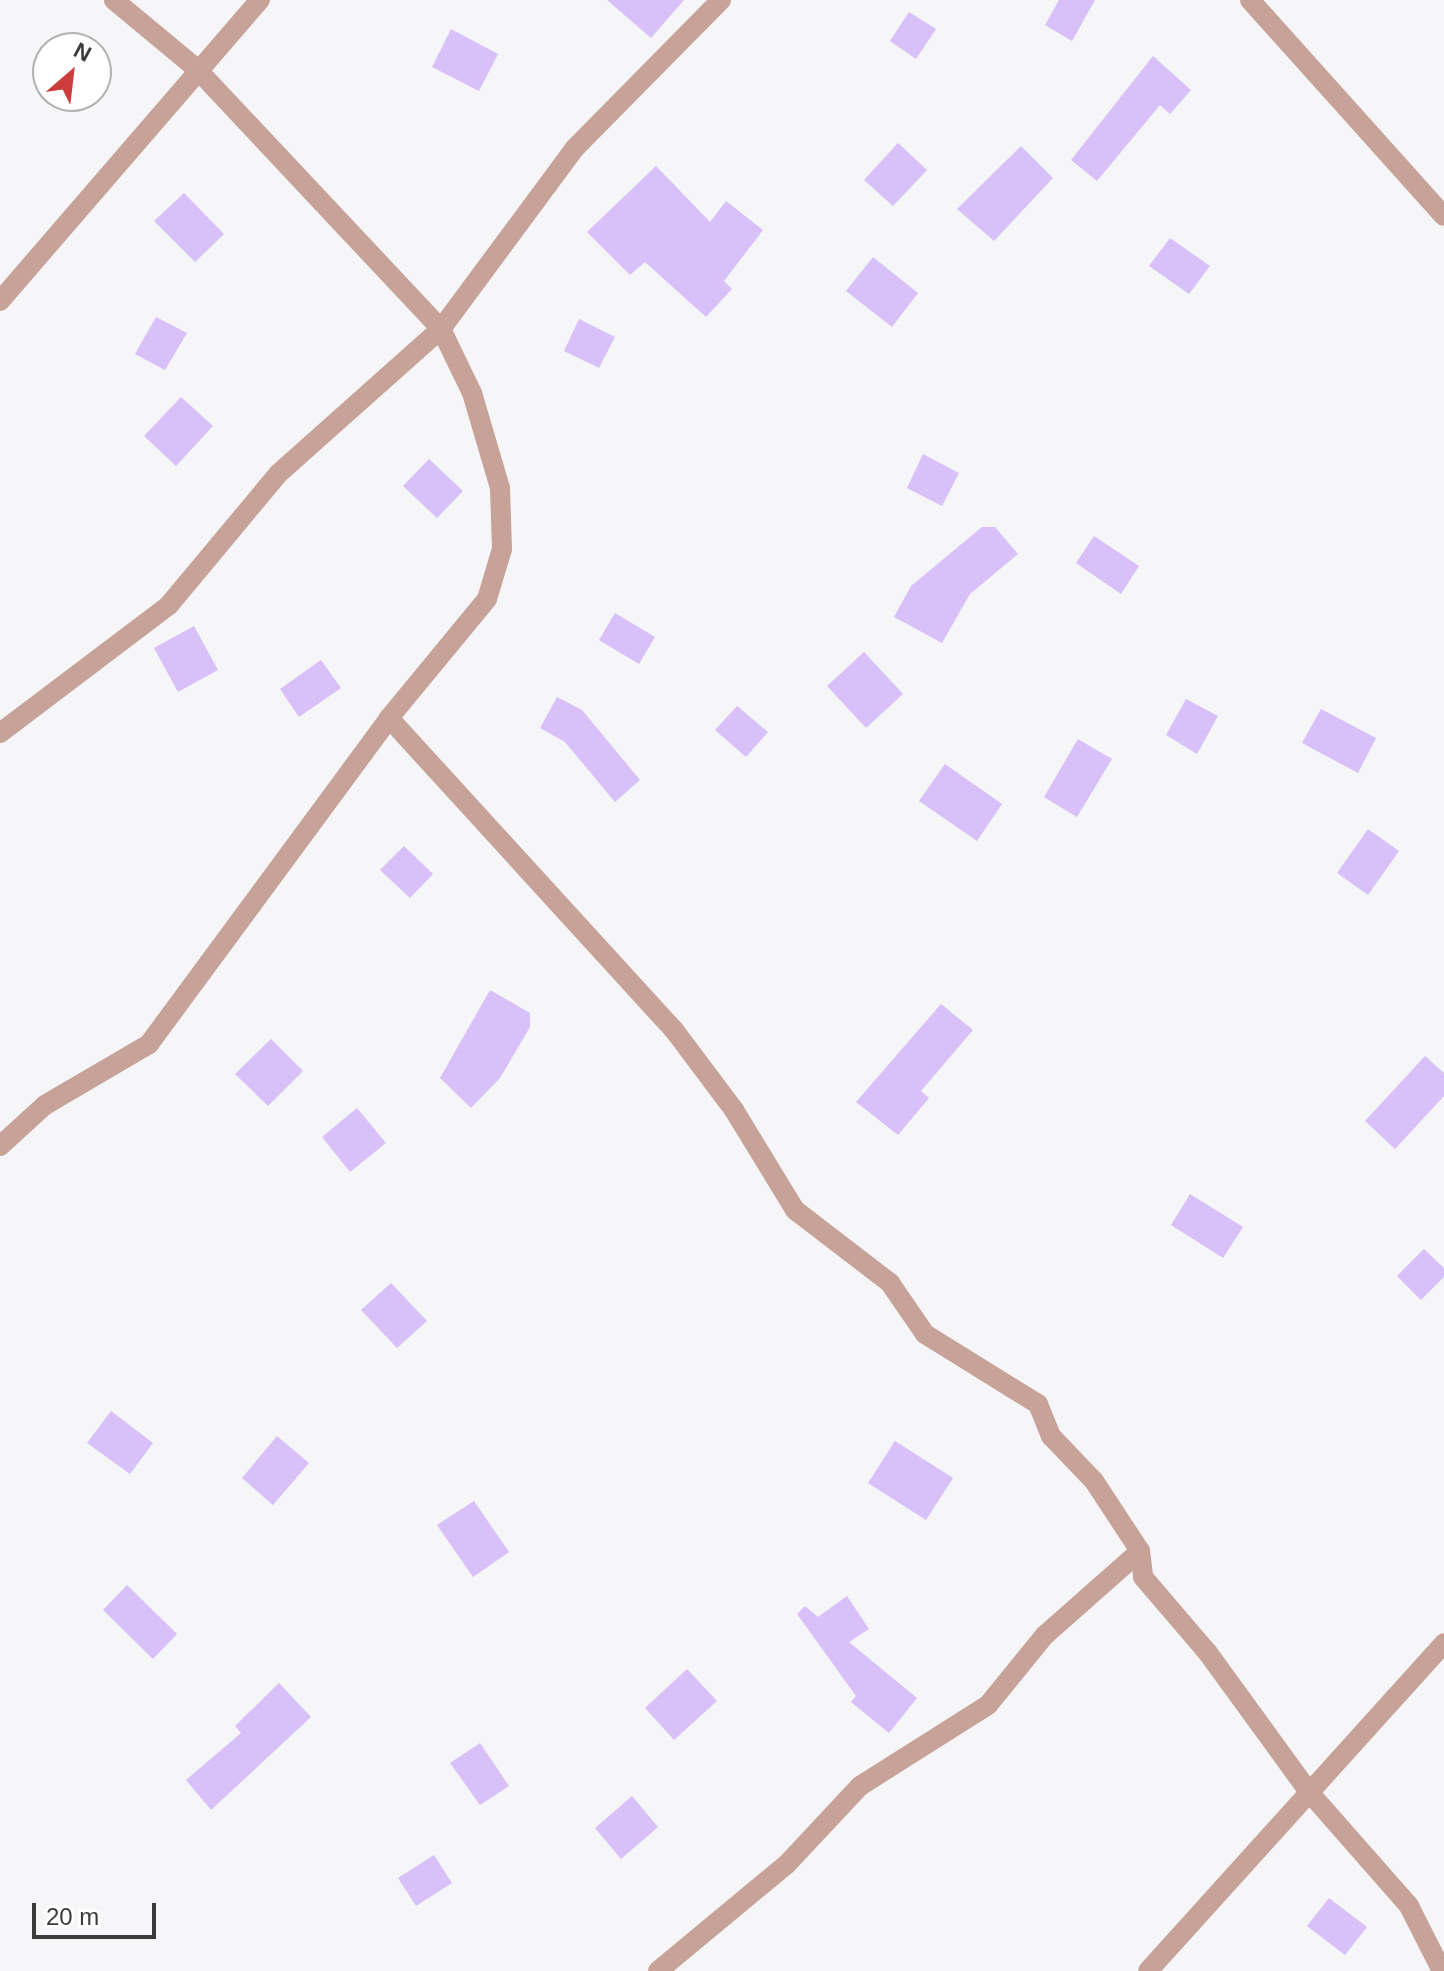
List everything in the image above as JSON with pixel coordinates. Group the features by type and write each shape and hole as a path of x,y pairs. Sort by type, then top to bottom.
{"street":[{"path":"0,1146 45,1105 149,1044 389,718 487,599 502,549 500,488 472,393 441,329 197,69 114,0"},
{"path":"0,301 197,69 260,0"},
{"path":"0,733 169,605 278,474 441,329 575,148 663,52 721,0"},
{"path":"1250,0 1444,216"},
{"path":"389,718 674,1030 734,1110 795,1210 890,1283 925,1334 1038,1404 1051,1436 1094,1481 1140,1551 1143,1577 1208,1653 1309,1792 1409,1906 1442,1971"},
{"path":"658,1971 787,1864 860,1786 988,1705 1044,1636 1140,1551"},
{"path":"1148,1971 1444,1643"}],"building":[{"path":"607,0 684,0 651,38"},
{"path":"1059,0 1095,0 1072,41 1045,25"},
{"path":"909,12 936,29 916,59 890,41"},
{"path":"451,29 498,54 479,91 432,67"},
{"path":"1153,56 1191,90 1170,114 1160,105 1097,181 1071,160"},
{"path":"898,143 927,170 893,206 864,180"},
{"path":"1021,146 1053,178 994,241 957,209"},
{"path":"656,166 710,222 726,201 763,230 724,281 732,289 706,317 645,262 630,275 587,232"},
{"path":"184,193 224,234 195,262 154,221"},
{"path":"1170,238 1210,266 1189,294 1149,266"},
{"path":"873,257 918,293 892,327 846,291"},
{"path":"156,317 187,333 165,370 135,354"},
{"path":"579,319 615,337 599,368 564,351"},
{"path":"181,397 213,426 176,466 144,436"},
{"path":"923,454 959,473 942,506 907,488"},
{"path":"429,459 463,491 437,518 403,486"},
{"path":"982,527 995,527 1018,554 970,594 942,643 894,617 911,586"},
{"path":"1094,536 1139,566 1121,594 1076,563"},
{"path":"615,613 655,637 639,664 599,640"},
{"path":"194,626 218,670 178,692 154,648"},
{"path":"864,652 903,694 866,728 827,686"},
{"path":"321,660 341,688 299,717 280,689"},
{"path":"557,697 582,710 640,780 615,802 565,742 540,728"},
{"path":"1186,699 1218,716 1197,754 1166,735"},
{"path":"737,706 768,732 746,757 715,730"},
{"path":"1321,709 1376,738 1358,773 1302,743"},
{"path":"1078,739 1112,759 1077,817 1044,797"},
{"path":"945,764 1002,804 977,841 919,801"},
{"path":"1368,829 1399,851 1368,895 1337,873"},
{"path":"404,846 433,874 410,898 380,870"},
{"path":"490,990 530,1013 530,1027 500,1078 471,1108 440,1078"},
{"path":"941,1004 973,1030 921,1091 929,1098 898,1135 856,1102"},
{"path":"271,1039 303,1071 268,1106 235,1074"},
{"path":"1425,1056 1444,1073 1444,1096 1395,1149 1365,1121"},
{"path":"357,1108 386,1143 350,1172 322,1137"},
{"path":"1190,1194 1243,1227 1223,1258 1171,1225"},
{"path":"1424,1249 1444,1268 1444,1277 1421,1300 1397,1276"},
{"path":"391,1283 427,1321 397,1348 361,1310"},
{"path":"111,1411 153,1443 130,1474 87,1443"},
{"path":"277,1436 309,1463 273,1505 242,1478"},
{"path":"895,1441 953,1478 926,1520 868,1483"},
{"path":"474,1501 509,1552 473,1577 437,1525"},
{"path":"127,1585 177,1634 153,1659 103,1610"},
{"path":"847,1596 869,1629 849,1642 917,1698 889,1733 851,1702 856,1696 797,1614 805,1606 818,1617"},
{"path":"687,1669 717,1701 674,1740 645,1708"},
{"path":"279,1683 311,1717 211,1810 186,1780 241,1733 235,1726"},
{"path":"480,1743 509,1786 480,1805 450,1763"},
{"path":"632,1796 658,1827 621,1859 595,1828"},
{"path":"434,1855 452,1883 416,1906 398,1878"},
{"path":"1329,1898 1367,1927 1345,1955 1307,1926"}]}
